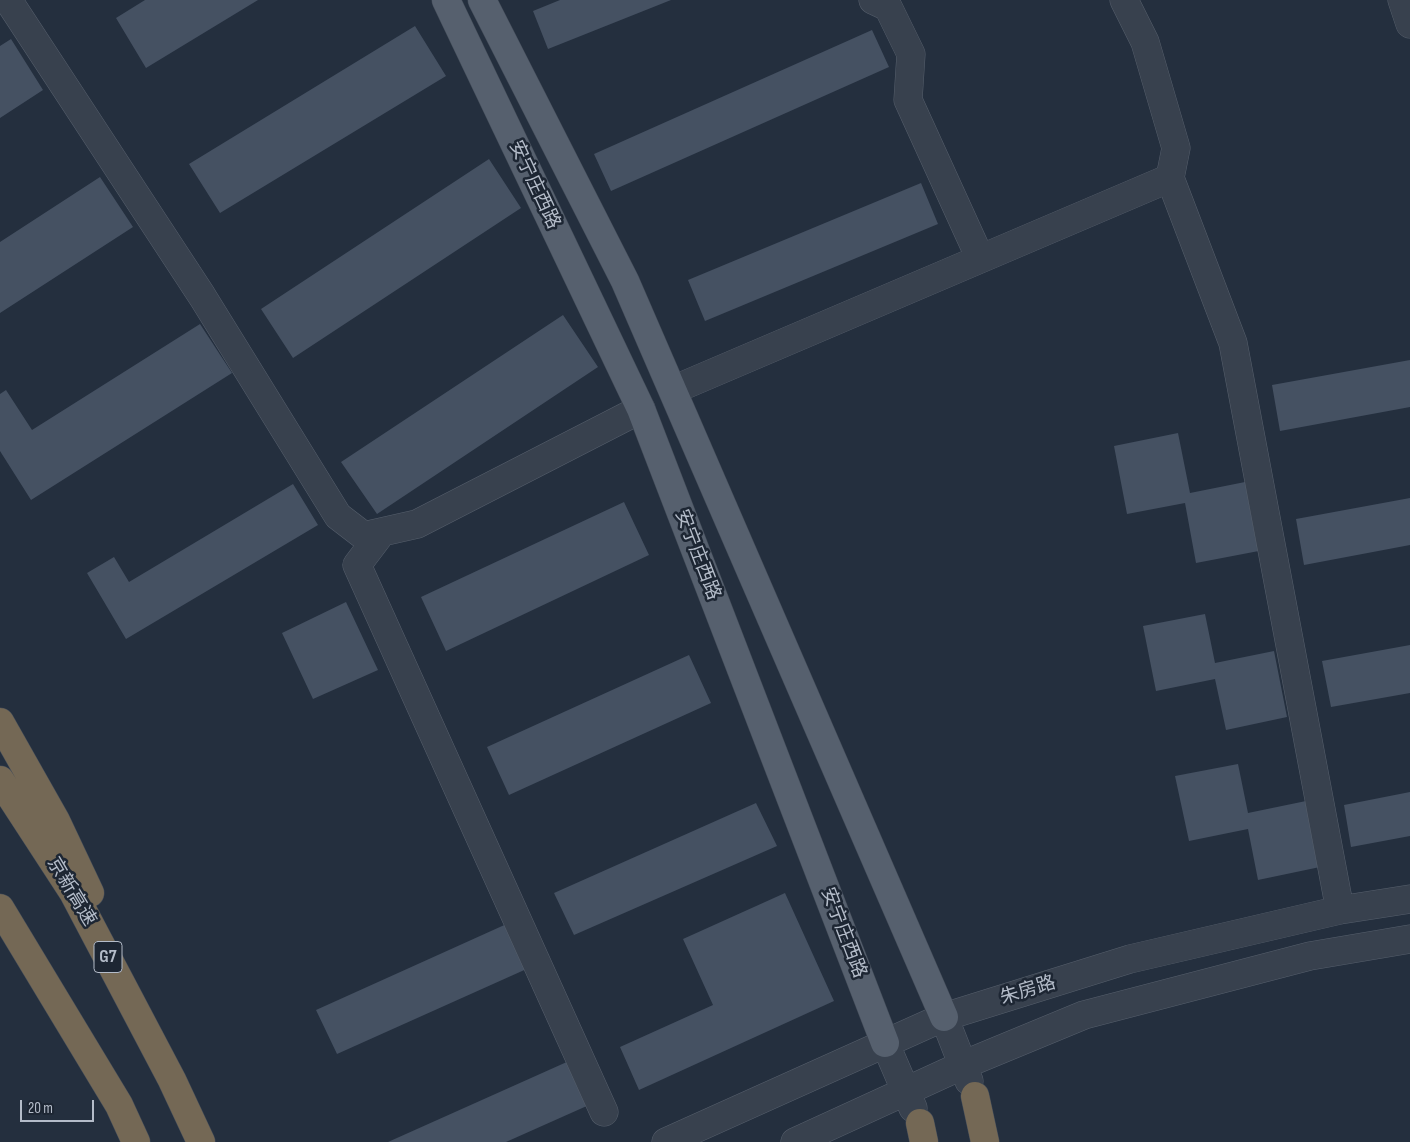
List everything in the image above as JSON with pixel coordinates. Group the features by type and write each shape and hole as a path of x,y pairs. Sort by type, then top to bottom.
{"highway":[{"path":"0,722 56,821 96,905 172,1080"},
{"name":"京新高速","path":"0,780 73,892 172,1080 201,1142"},
{"path":"0,908 118,1104 136,1142"},
{"path":"975,1096 984,1142"}],"main road":[{"name":"安宁庄西路","path":"446,0 640,409 885,1043"},
{"path":"482,0 626,280 944,1017"}],"street":[{"path":"8,0 202,296 338,516 364,536 417,524 640,409"},
{"path":"873,0 888,7 911,54 908,100 980,258"},
{"path":"1124,0 1145,42 1176,148 1170,178 1233,343 1340,910"},
{"path":"1402,0 1410,24"},
{"path":"673,390 1170,178"},
{"path":"382,532 357,564 604,1112"},
{"name":"朱房路","path":"666,1142 944,1017 1130,959 1340,910 1410,899"},
{"path":"795,1142 963,1065 1084,1015 1310,956 1410,938"},
{"path":"944,1017 975,1096"},
{"name":"安宁庄西路","path":"885,1043 922,1133"}],"building":[{"path":"145,0 258,0 146,68 116,18"},
{"path":"560,0 671,0 548,49 533,11"},
{"path":"415,26 446,76 220,213 189,164"},
{"path":"872,30 889,67 611,191 594,154"},
{"path":"11,39 43,90 0,118 0,46"},
{"path":"489,159 521,208 293,358 261,309"},
{"path":"100,177 133,227 0,313 0,242"},
{"path":"921,183 938,224 705,321 688,280"},
{"path":"563,315 598,367 377,514 341,462"},
{"path":"200,324 232,373 31,500 0,451 0,394 6,390 32,430"},
{"path":"1410,360 1410,407 1280,431 1272,385"},
{"path":"1178,433 1190,493 1250,481 1264,550 1196,563 1185,503 1127,514 1114,446"},
{"path":"293,484 318,525 126,639 87,573 114,557 129,582"},
{"path":"1410,498 1410,545 1304,565 1296,519"},
{"path":"624,502 649,555 446,651 421,597"},
{"path":"346,602 378,670 313,699 282,633"},
{"path":"1205,614 1215,663 1274,651 1287,717 1226,730 1215,679 1156,691 1143,626"},
{"path":"1410,645 1410,693 1331,707 1322,661"},
{"path":"689,655 711,703 509,795 487,747"},
{"path":"1238,764 1248,813 1306,801 1320,867 1258,880 1248,829 1189,841 1175,776"},
{"path":"1410,792 1410,836 1351,847 1344,805"},
{"path":"756,803 777,846 574,935 554,893"},
{"path":"785,893 834,1001 639,1090 620,1047 713,1005 683,939"},
{"path":"511,922 531,967 337,1054 316,1010"},
{"path":"569,1061 589,1105 506,1142 388,1142"}]}
